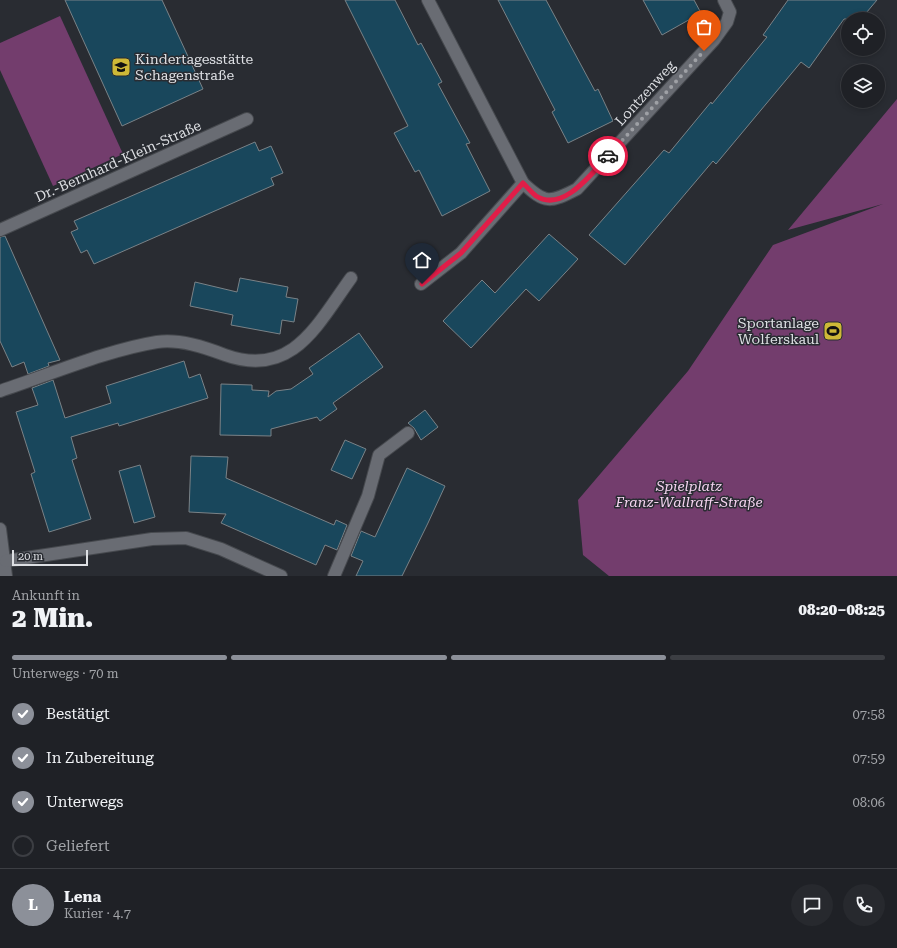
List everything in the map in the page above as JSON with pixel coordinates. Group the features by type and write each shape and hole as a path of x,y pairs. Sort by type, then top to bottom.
{"street":[{"name":"Lontzenweg","path":"428,0 523,183 537,196 555,200 577,189 714,40 727,22 730,12 724,0"},
{"name":"Dr.-Bernhard-Klein-Straße","path":"0,230 247,119"},
{"path":"422,284 461,253 523,183"},
{"path":"0,391 114,352 158,342 180,342 241,360 266,362 289,353 304,341 351,278"},
{"path":"334,576 368,496 380,455 408,433"},
{"path":"0,529 6,561 6,576"},
{"path":"6,561 152,539 182,538 199,541 221,549 281,576"}],"green space":[{"path":"60,16 123,154 53,186 0,70 0,43"},
{"name":"Spielplatz Franz-Wallraff-Straße","path":"897,99 897,576 609,576 583,555 578,500 688,371 773,245 883,204 788,230"}],"building":[{"path":"65,0 162,0 203,89 122,126"},
{"path":"345,0 395,0 418,45 421,43 442,82 438,84 470,143 466,144 490,191 442,216 419,170 415,172 394,133 408,126"},
{"path":"498,0 546,0 595,91 598,89 613,121 568,143 552,112 555,110"},
{"path":"643,0 694,0 701,13 662,35"},
{"path":"788,0 877,0 867,12 841,12 841,23 809,68 801,62 716,164 713,161 625,265 589,235 664,150 669,153 711,102 712,104 767,37 763,35"},
{"path":"255,142 259,151 271,146 283,173 271,178 274,185 94,264 87,250 81,253 71,232 78,229 74,221"},
{"path":"549,234 578,259 539,301 526,289 471,348 443,321 482,280 495,293"},
{"path":"5,236 60,360 48,363 49,366 28,374 24,362 12,367 0,341 0,237"},
{"path":"240,278 288,287 286,297 298,299 294,322 282,320 280,334 231,325 233,315 190,306 195,282 237,292"},
{"path":"359,333 383,367 333,403 337,409 320,421 317,417 271,429 271,436 220,435 221,384 252,385 252,390 269,391 268,397 276,391 291,389 313,374 309,368"},
{"path":"184,361 189,378 200,374 208,398 119,426 118,423 71,437 77,458 72,460 91,519 49,532 31,474 35,472 16,412 38,405 32,388 53,380 65,418 111,403 106,386"},
{"path":"425,410 438,427 421,440 414,428 408,423"},
{"path":"345,440 366,449 352,479 331,470"},
{"path":"191,456 228,457 226,478 334,525 336,520 347,525 337,550 325,545 316,565 221,523 226,514 189,512"},
{"path":"140,465 155,517 134,523 119,471"},
{"path":"407,468 445,486 428,523 402,576 356,576 363,561 351,556 361,531 375,537"}],"way so far":[{"path":"608,156 704,51"}],"place":[{"name":"Kindertagesstätte Schagenstraße","path":"121,67"},
{"name":"Sportanlage Wolferskaul","path":"833,331"}],"route":[{"path":"422,284 461,253 523,183 537,196 555,200 577,189 608,156"}]}
